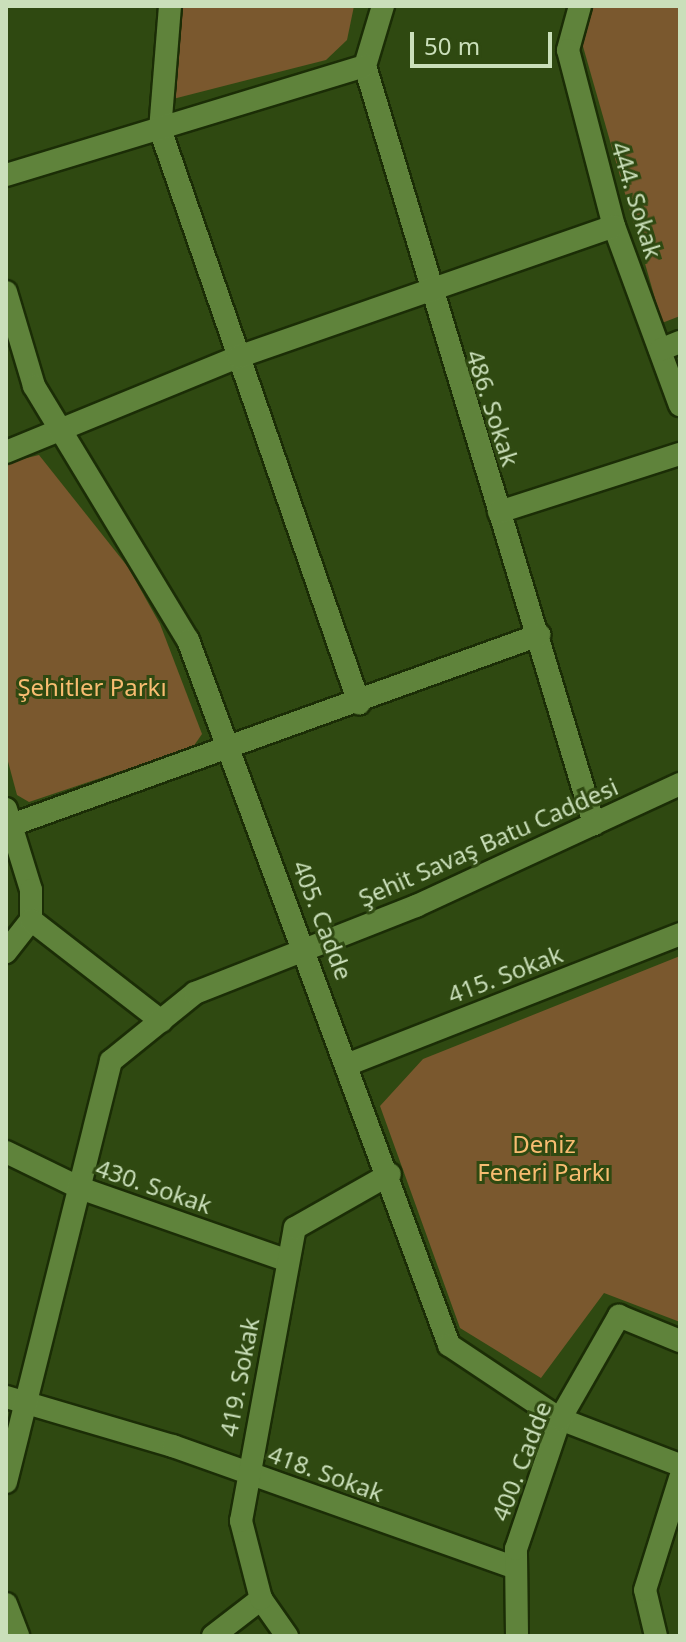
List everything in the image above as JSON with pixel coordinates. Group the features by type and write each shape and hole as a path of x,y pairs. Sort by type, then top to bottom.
{"street":[{"path":"170,6 160,129 359,703"},
{"path":"6,175 365,66 383,6"},
{"name":"444. Sokak","path":"580,6 568,50 614,226 670,346 680,405"},
{"name":"486. Sokak","path":"365,66 428,288 539,635 594,824"},
{"path":"6,452 63,433 238,357 428,288 614,226"},
{"name":"405. Cadde","path":"6,292 34,386 188,640 307,949 449,1345 560,1419 680,1465"},
{"path":"499,512 680,454"},
{"path":"6,952 31,920 31,890 7,821 231,751 539,635"},
{"name":"Şehit Savaş Batu Caddesi","path":"6,1482 30,1402 111,1061 195,993 307,949 680,784"},
{"path":"31,920 161,1021"},
{"name":"415. Sokak","path":"349,1064 680,934"},
{"name":"430. Sokak","path":"6,1152 80,1188 288,1261"},
{"name":"419. Sokak","path":"287,1636 261,1599 241,1521 295,1228 390,1174"},
{"name":"400. Cadde","path":"517,1636 512,1567 560,1419 619,1316 680,1341"},
{"name":"418. Sokak","path":"6,1397 30,1402 248,1473 512,1567"},
{"path":"656,1636 645,1590 680,1478"},
{"path":"213,1636 261,1599"},
{"path":"6,1604 18,1636"}],"green space":[{"path":"178,6 354,6 347,40 326,60 169,100"},
{"path":"594,6 680,6 680,316 662,323 582,43"},
{"name":"Şehitler Parkı","path":"39,455 128,567 160,624 202,734 193,747 29,802 17,795 6,754 6,463"},
{"name":"Deniz Feneri Parkı","path":"680,956 680,1322 604,1293 541,1378 460,1328 380,1106 423,1059"}]}
